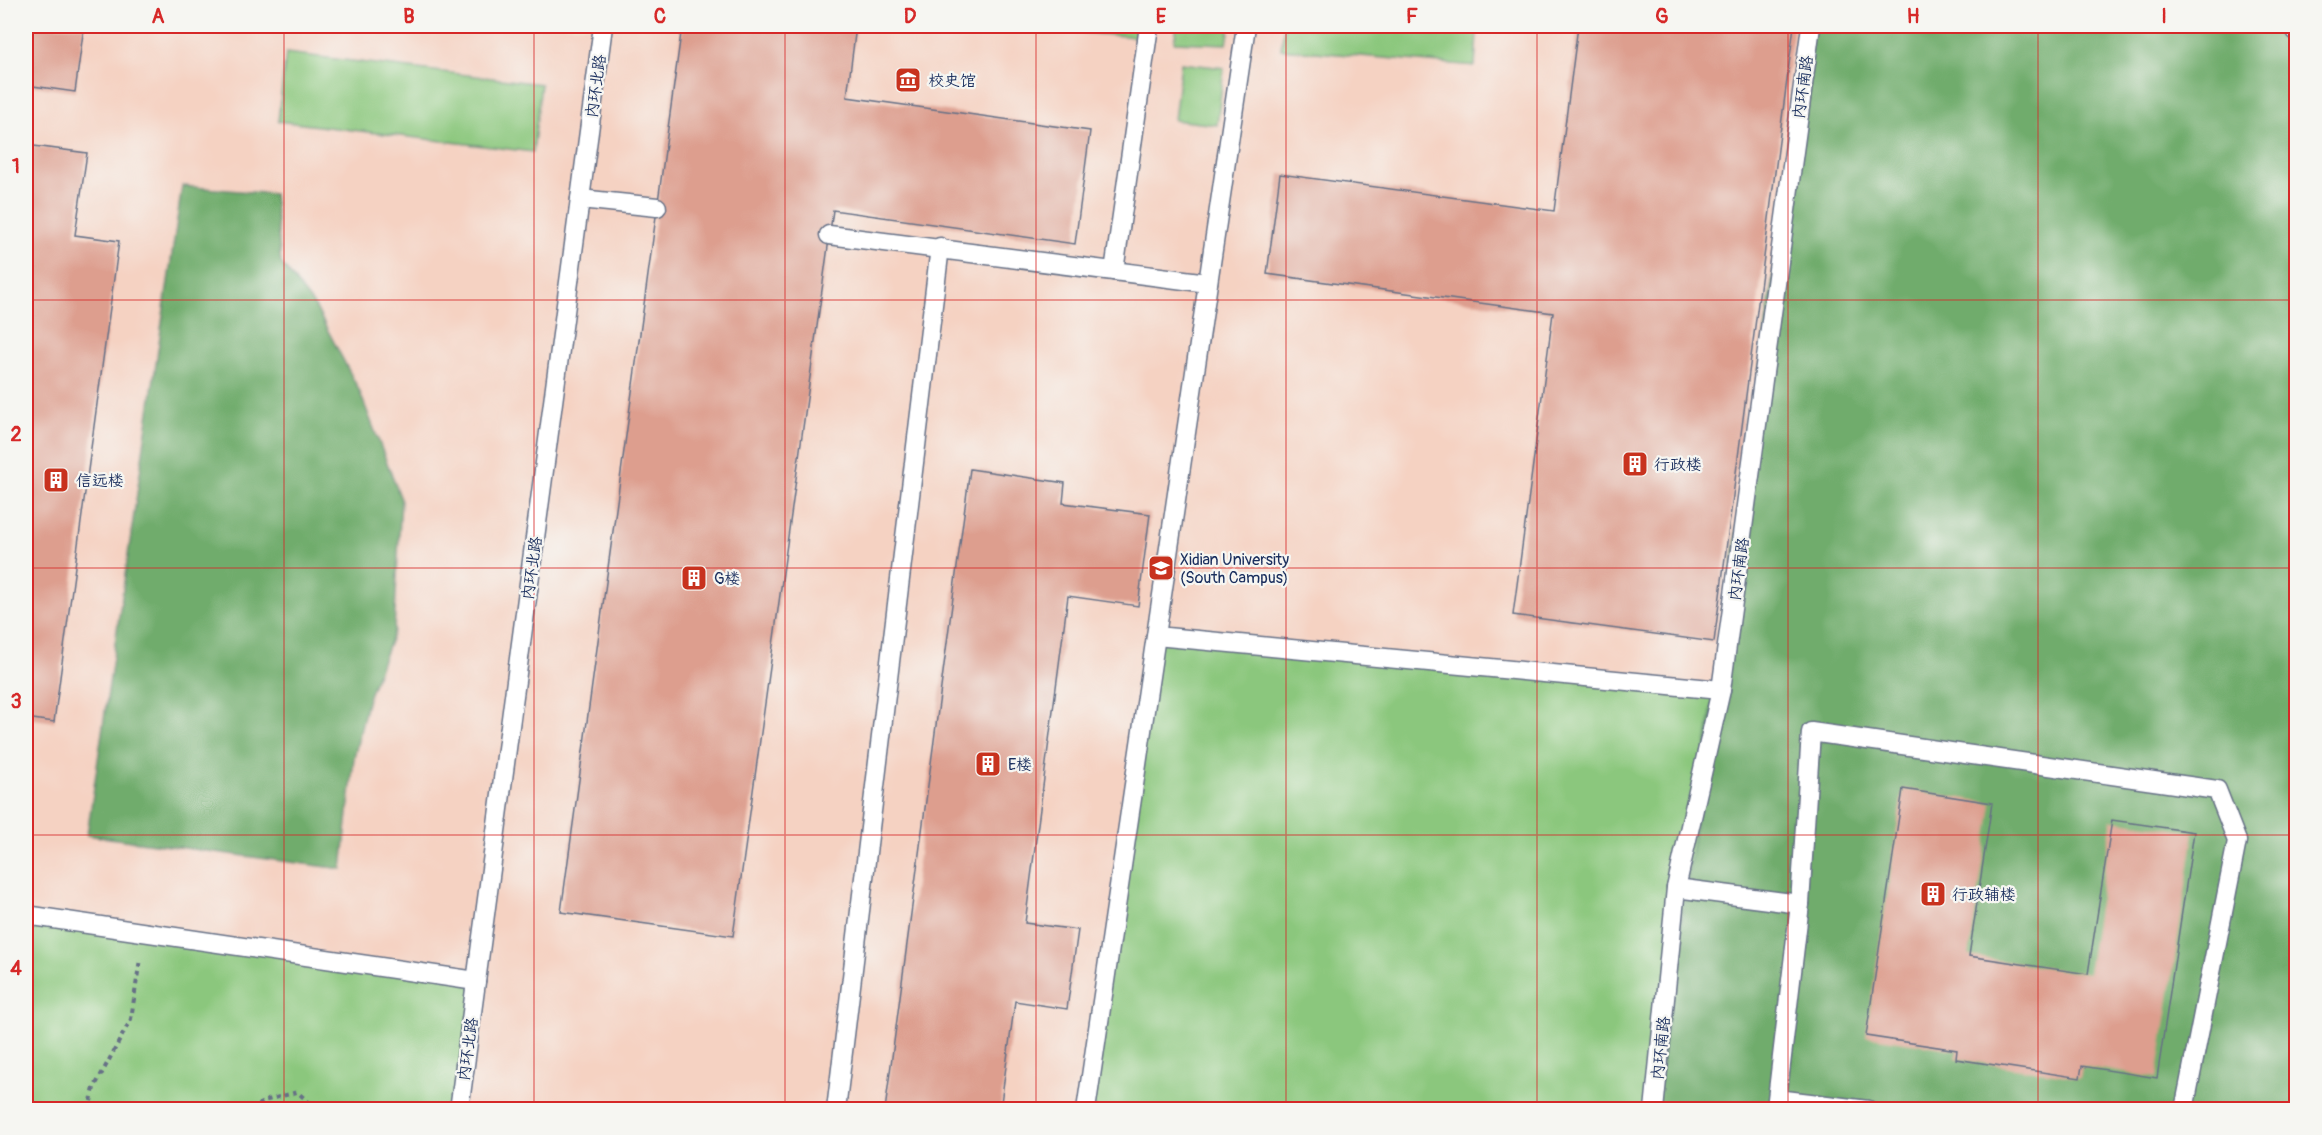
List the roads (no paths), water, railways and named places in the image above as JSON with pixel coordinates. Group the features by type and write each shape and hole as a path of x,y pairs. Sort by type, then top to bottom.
{"lane":[{"name":"内环北路","path":"459,1110 603,26"},
{"path":"1114,271 1149,26"},
{"path":"1086,1110 1246,26"},
{"name":"内环南路","path":"1654,1110 1676,888 1721,690 1811,26"},
{"path":"2294,26 2296,31"},
{"path":"580,199 657,207"},
{"path":"829,235 940,247 1208,283"},
{"path":"836,1110 940,247"},
{"path":"1156,636 1721,690"},
{"path":"1868,1110 1777,1098 1800,904 1811,732 2217,790 2238,841 2184,1110"},
{"path":"1676,888 1800,904"},
{"path":"26,915 476,981"}],"place":[{"name":"校史馆","path":"908,80"},
{"name":"行政楼","path":"1635,464"},
{"name":"信远楼","path":"56,480"},
{"name":"Xidian University (South Campus)","path":"1161,568"},
{"name":"G楼","path":"694,578"},
{"name":"E楼","path":"988,764"},
{"name":"行政辅楼","path":"1933,894"}]}
